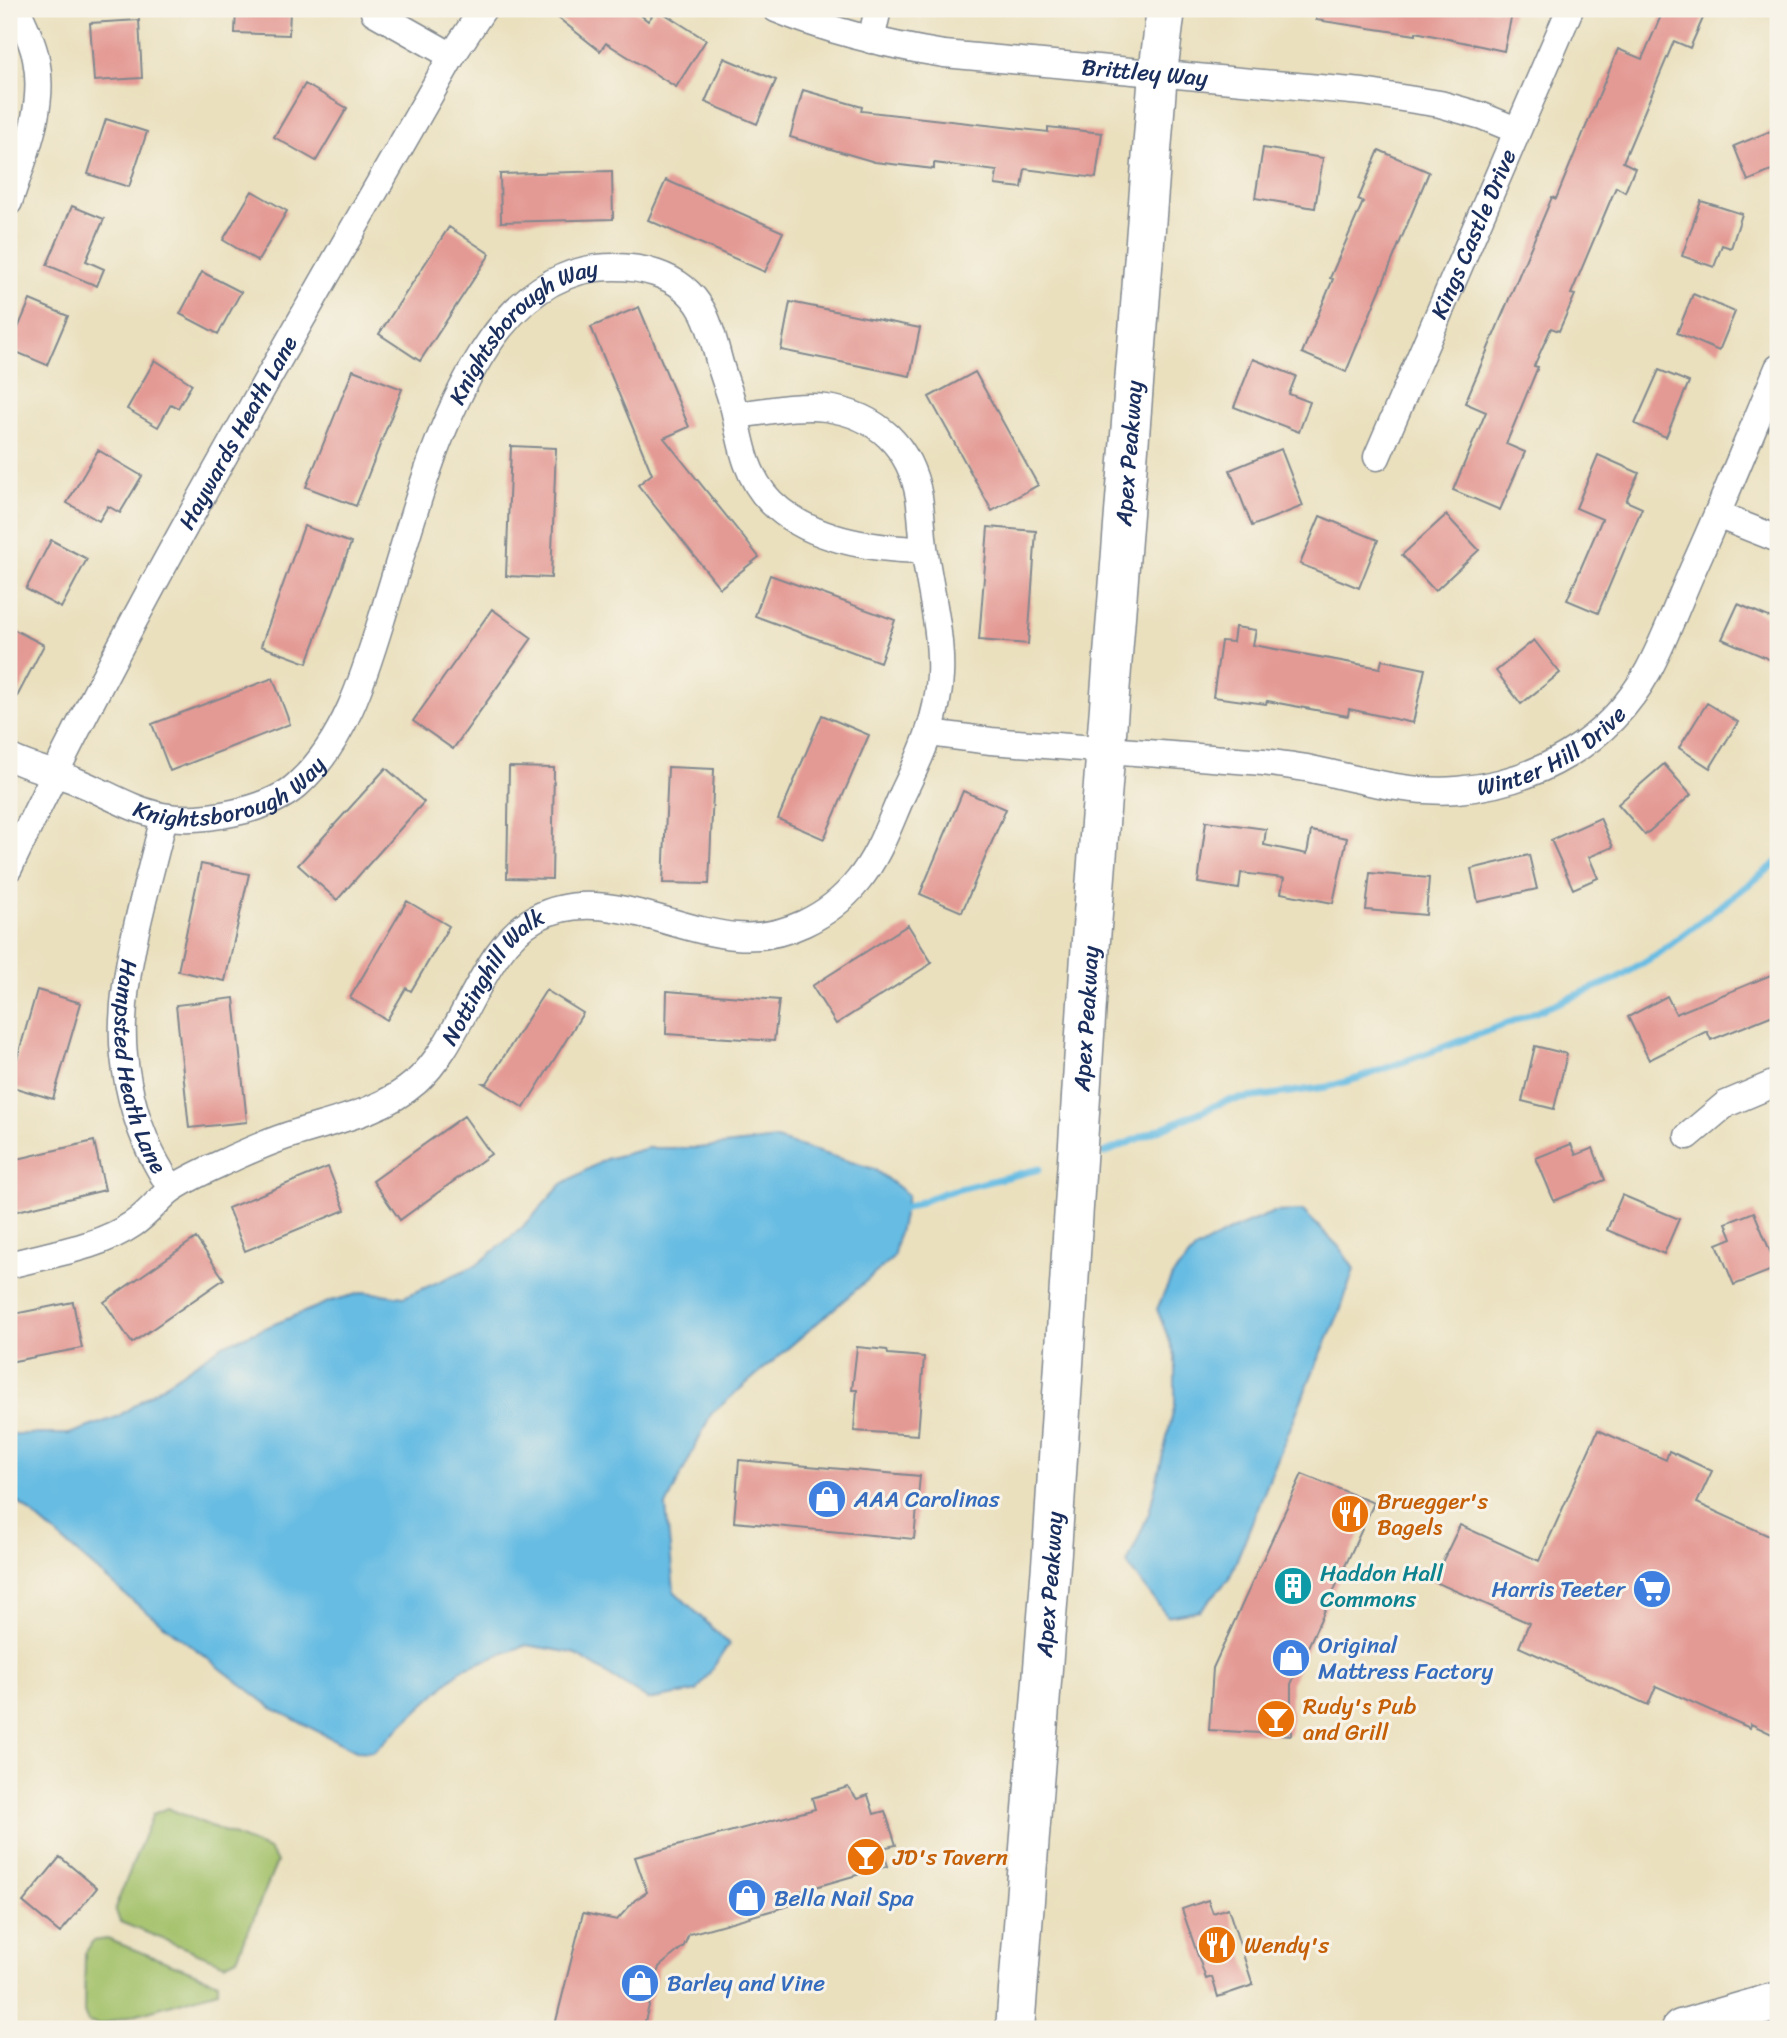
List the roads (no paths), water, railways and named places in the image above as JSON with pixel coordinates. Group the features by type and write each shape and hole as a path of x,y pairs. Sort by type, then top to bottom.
{"main road":[{"name":"Apex Peakway","path":"1015,2029 1052,1552 1105,749 1158,73 1166,9"},
{"path":"1681,2029 1778,2001"}],"street":[{"path":"9,202 37,111 39,84 30,37 17,9"},
{"name":"Haywards Heath Lane","path":"9,868 54,774 176,541 452,56 484,9"},
{"name":"Brittley Way","path":"776,9 871,40 943,54 1399,97 1440,104 1517,130"},
{"path":"871,40 878,9"},
{"name":"Kings Castle Drive","path":"1377,457 1570,9"},
{"path":"374,12 452,56"},
{"name":"Knightsborough Way","path":"9,757 164,817 214,816 259,807 279,799 294,788 320,759 357,692 430,463 454,401 496,333 528,298 550,282 571,272 631,267 663,275 690,294 703,312 736,415 743,452 751,474 763,493 787,515 817,530 862,545 884,549 925,550"},
{"name":"Winter Hill Drive","path":"930,733 991,741 1308,768 1384,786 1411,789 1456,790 1499,784 1554,764 1606,726 1633,695 1648,670 1778,368"},
{"path":"736,415 823,407 876,425 898,445 909,466 918,494 939,650 938,698 930,733"},
{"path":"1717,515 1778,539"},
{"name":"Nottinghill Walk","path":"9,1265 114,1235 135,1223 172,1189 247,1152 289,1135 361,1113 399,1096 420,1079 441,1051 499,953 519,930 536,918 572,908 609,907 738,937 772,935 813,919 834,906 859,880 875,853 930,733"},
{"name":"Hampsted Heath Lane","path":"164,817 125,985 122,1024 125,1060 137,1119 146,1144 172,1189"},
{"path":"1688,1136 1726,1104 1778,1082"}],"water":[{"path":"776,1139 874,1169 908,1195 893,1258 711,1414 666,1506 674,1591 729,1644 697,1691 649,1700 573,1653 526,1645 462,1669 373,1752 356,1751 272,1708 129,1598 9,1494 9,1434 69,1434 117,1417 223,1345 331,1301 365,1292 404,1297 477,1265 523,1227 562,1184 606,1159 648,1148 698,1148"},
{"path":"1303,1211 1339,1247 1354,1269 1341,1309 1229,1579 1200,1610 1167,1616 1127,1564 1149,1513 1175,1404 1175,1355 1157,1309 1172,1276 1195,1250 1231,1230 1274,1212"}],"waterway":[{"path":"1104,1153 1226,1101 1327,1087 1359,1078 1509,1023 1618,978 1659,953 1778,862"},
{"path":"896,1212 943,1193 1039,1169"}],"place":[{"name":"AAA Carolinas","path":"827,1499"},
{"name":"Bruegger's Bagels","path":"1350,1514"},
{"name":"Haddon Hall Commons","path":"1293,1586"},
{"name":"Harris Teeter","path":"1652,1589"},
{"name":"Original Mattress Factory","path":"1291,1658"},
{"name":"Rudy's Pub and Grill","path":"1276,1719"},
{"name":"JD's Tavern","path":"866,1857"},
{"name":"Bella Nail Spa","path":"747,1898"},
{"name":"Wendy's","path":"1217,1945"},
{"name":"Barley and Vine","path":"640,1983"}]}
